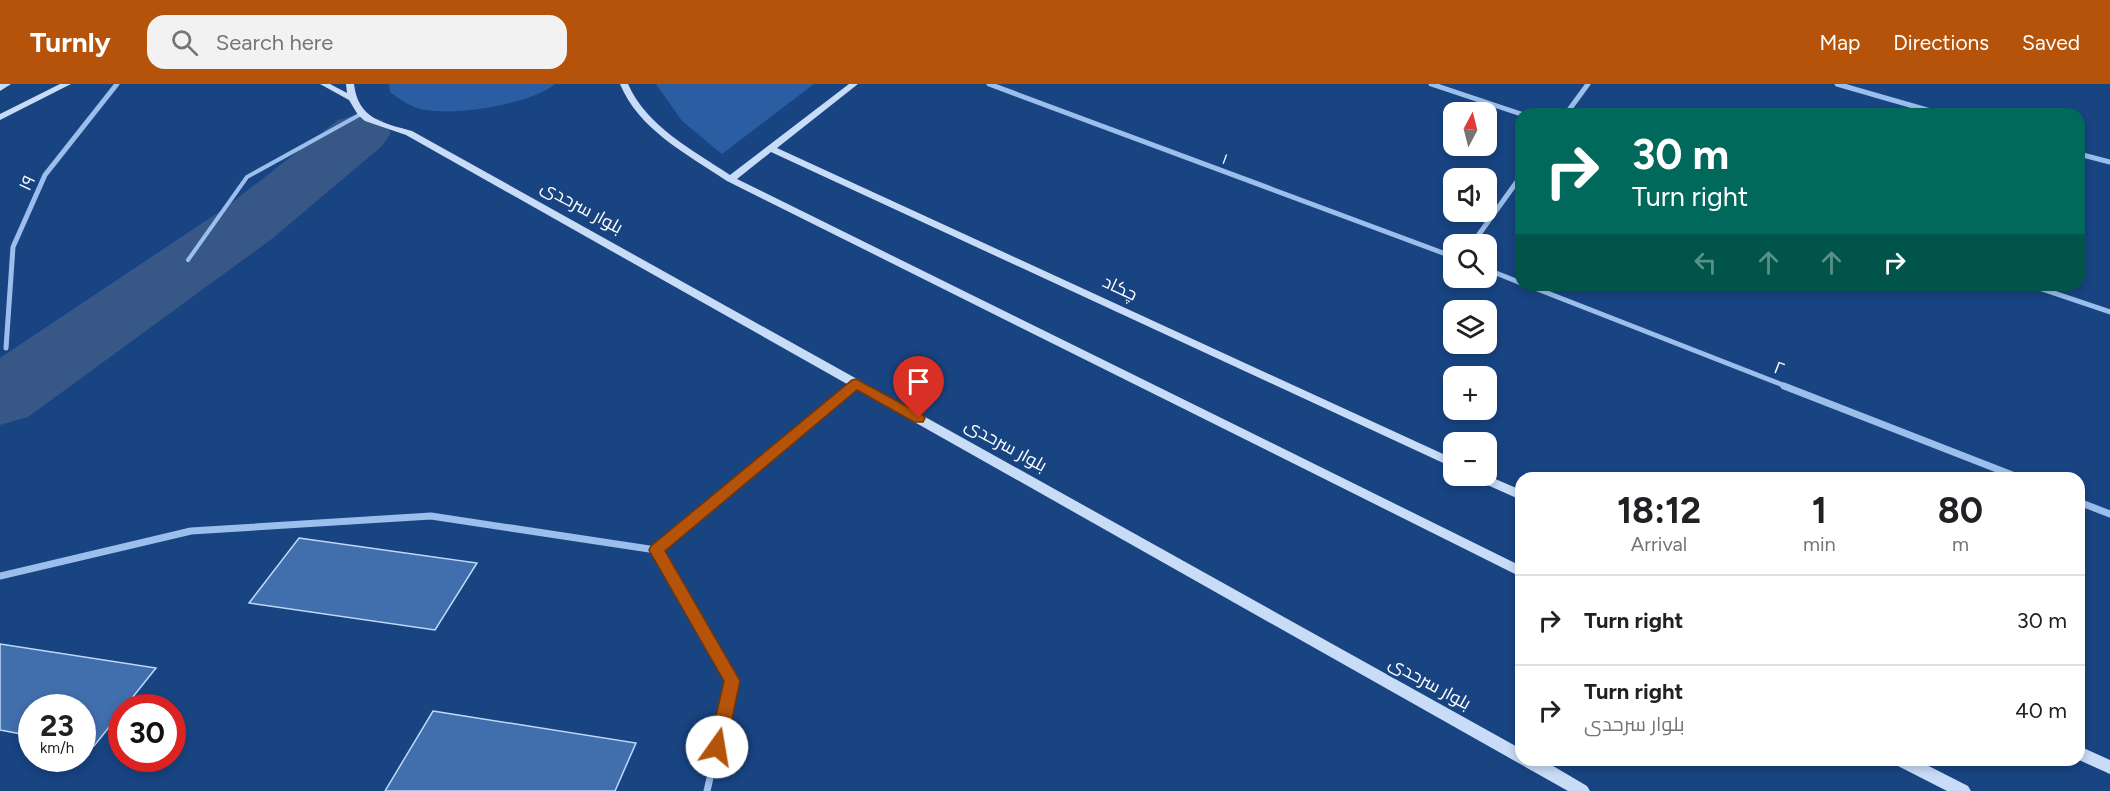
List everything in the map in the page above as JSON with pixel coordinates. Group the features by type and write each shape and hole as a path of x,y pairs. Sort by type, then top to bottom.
{"main road":[{"path":"0,88 8,84"},
{"path":"0,117 67,84"},
{"path":"324,84 350,98 361,114"},
{"path":"350,84 350,98"},
{"path":"624,84 626,94 649,121 730,180 1515,569"},
{"path":"730,180 854,84"},
{"name":"بلوار سرحدی","path":"361,114 381,125 409,133 1515,754"},
{"name":"چکاد","path":"770,148 1443,459"},
{"path":"1497,484 1515,492"},
{"path":"2085,756 2110,767"},
{"path":"1538,766 1582,791"},
{"path":"1913,766 1963,791"}],"street":[{"name":"۱۹","path":"6,348 14,247 45,175 117,84"},
{"name":"۱","path":"989,84 1443,252"},
{"path":"1431,84 1515,112"},
{"path":"1570,108 1588,84"},
{"path":"1837,84 1920,108"},
{"path":"2085,156 2110,162"},
{"path":"1479,234 1515,184"},
{"path":"1497,273 1515,281"},
{"name":"۲","path":"1542,291 2005,472"},
{"path":"2048,291 2110,312"},
{"path":"0,576 191,531 431,516 656,550 856,384"},
{"path":"2085,504 2110,514"},
{"path":"656,550 732,681 707,791"}],"lane":[{"path":"188,260 247,177 361,114"}],"shaded area":[{"path":"389,84 555,84 543,92 508,104 466,111 446,111 414,107 390,92"},
{"path":"656,84 814,84 722,154 682,121"}],"building":[{"path":"299,538 477,563 435,630 249,603"},
{"path":"0,644 156,668 135,694 108,694 108,728 96,744 96,694 18,694 18,733 0,730"},
{"path":"433,711 636,743 615,791 385,791"}],"waterway":[{"path":"0,397 249,223 360,133"}],"route":[{"path":"717,747 732,681 656,550 856,384 919,418"}]}
